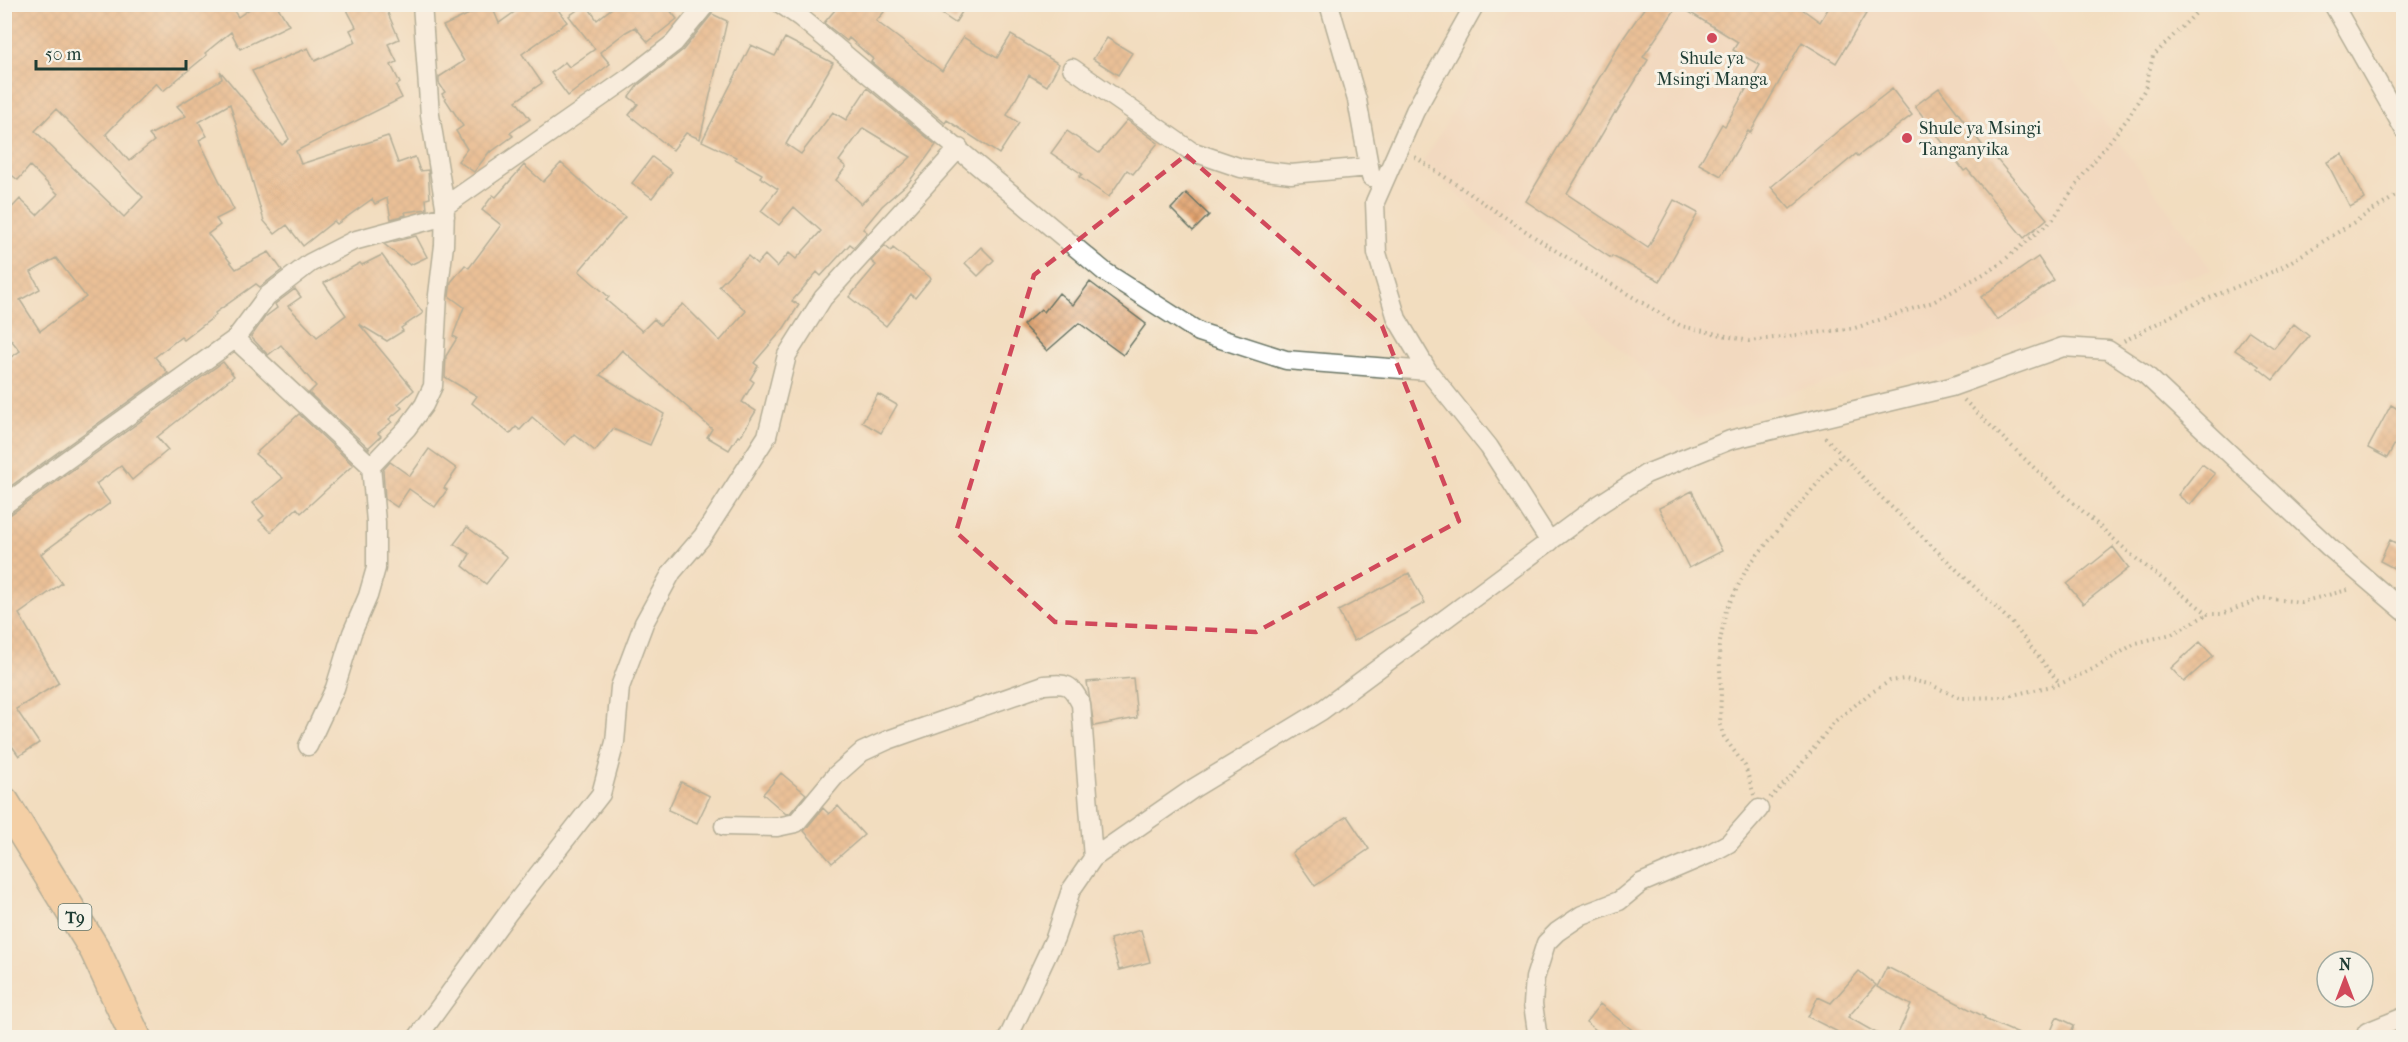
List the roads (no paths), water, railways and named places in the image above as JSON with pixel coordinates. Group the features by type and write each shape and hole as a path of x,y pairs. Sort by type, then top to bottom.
{"highway":[{"name":"T9","path":"5,804 95,950 136,1038"}],"street":[{"path":"371,466 407,428 424,405 434,386 445,211 430,115 422,4"},
{"path":"4,505 235,339 267,296 310,263 353,241 445,211 674,43 706,4"},
{"path":"781,4 800,17 959,148 1106,272 1199,332 1286,360 1428,371"},
{"path":"1329,4 1357,100 1375,202 1377,253 1397,319 1428,371 1489,447 1550,542"},
{"path":"1375,202 1415,111 1475,4"},
{"path":"2334,4 2352,34 2370,74 2403,129"},
{"path":"1072,68 1191,151 1241,168 1291,174 1369,167"},
{"path":"417,1038 508,913 601,794 615,742 620,687 644,623 672,573 704,536 767,436 787,355 823,298 959,148"},
{"path":"235,339 371,466 376,522 375,568 368,596 352,633 335,688 308,746"},
{"path":"1008,1038 1055,938 1071,890 1093,858 1194,788 1321,711 1600,504 1646,474 1730,440 1951,387 2063,347 2108,350 2146,375 2329,547 2403,611"},
{"path":"723,826 777,827 796,823 836,775 862,752 888,740 1044,685 1063,683 1072,688 1081,704 1093,858"},
{"path":"1541,1038 1537,1032 1533,1004 1535,978 1546,943 1557,932 1582,915 1619,901 1641,883 1729,843 1759,809"},
{"path":"2367,1032 2403,1017"}],"place":[{"name":"Shule ya Msingi Manga","path":"1712,38"},
{"name":"Shule ya Msingi Tanganyika","path":"1907,138"}]}
